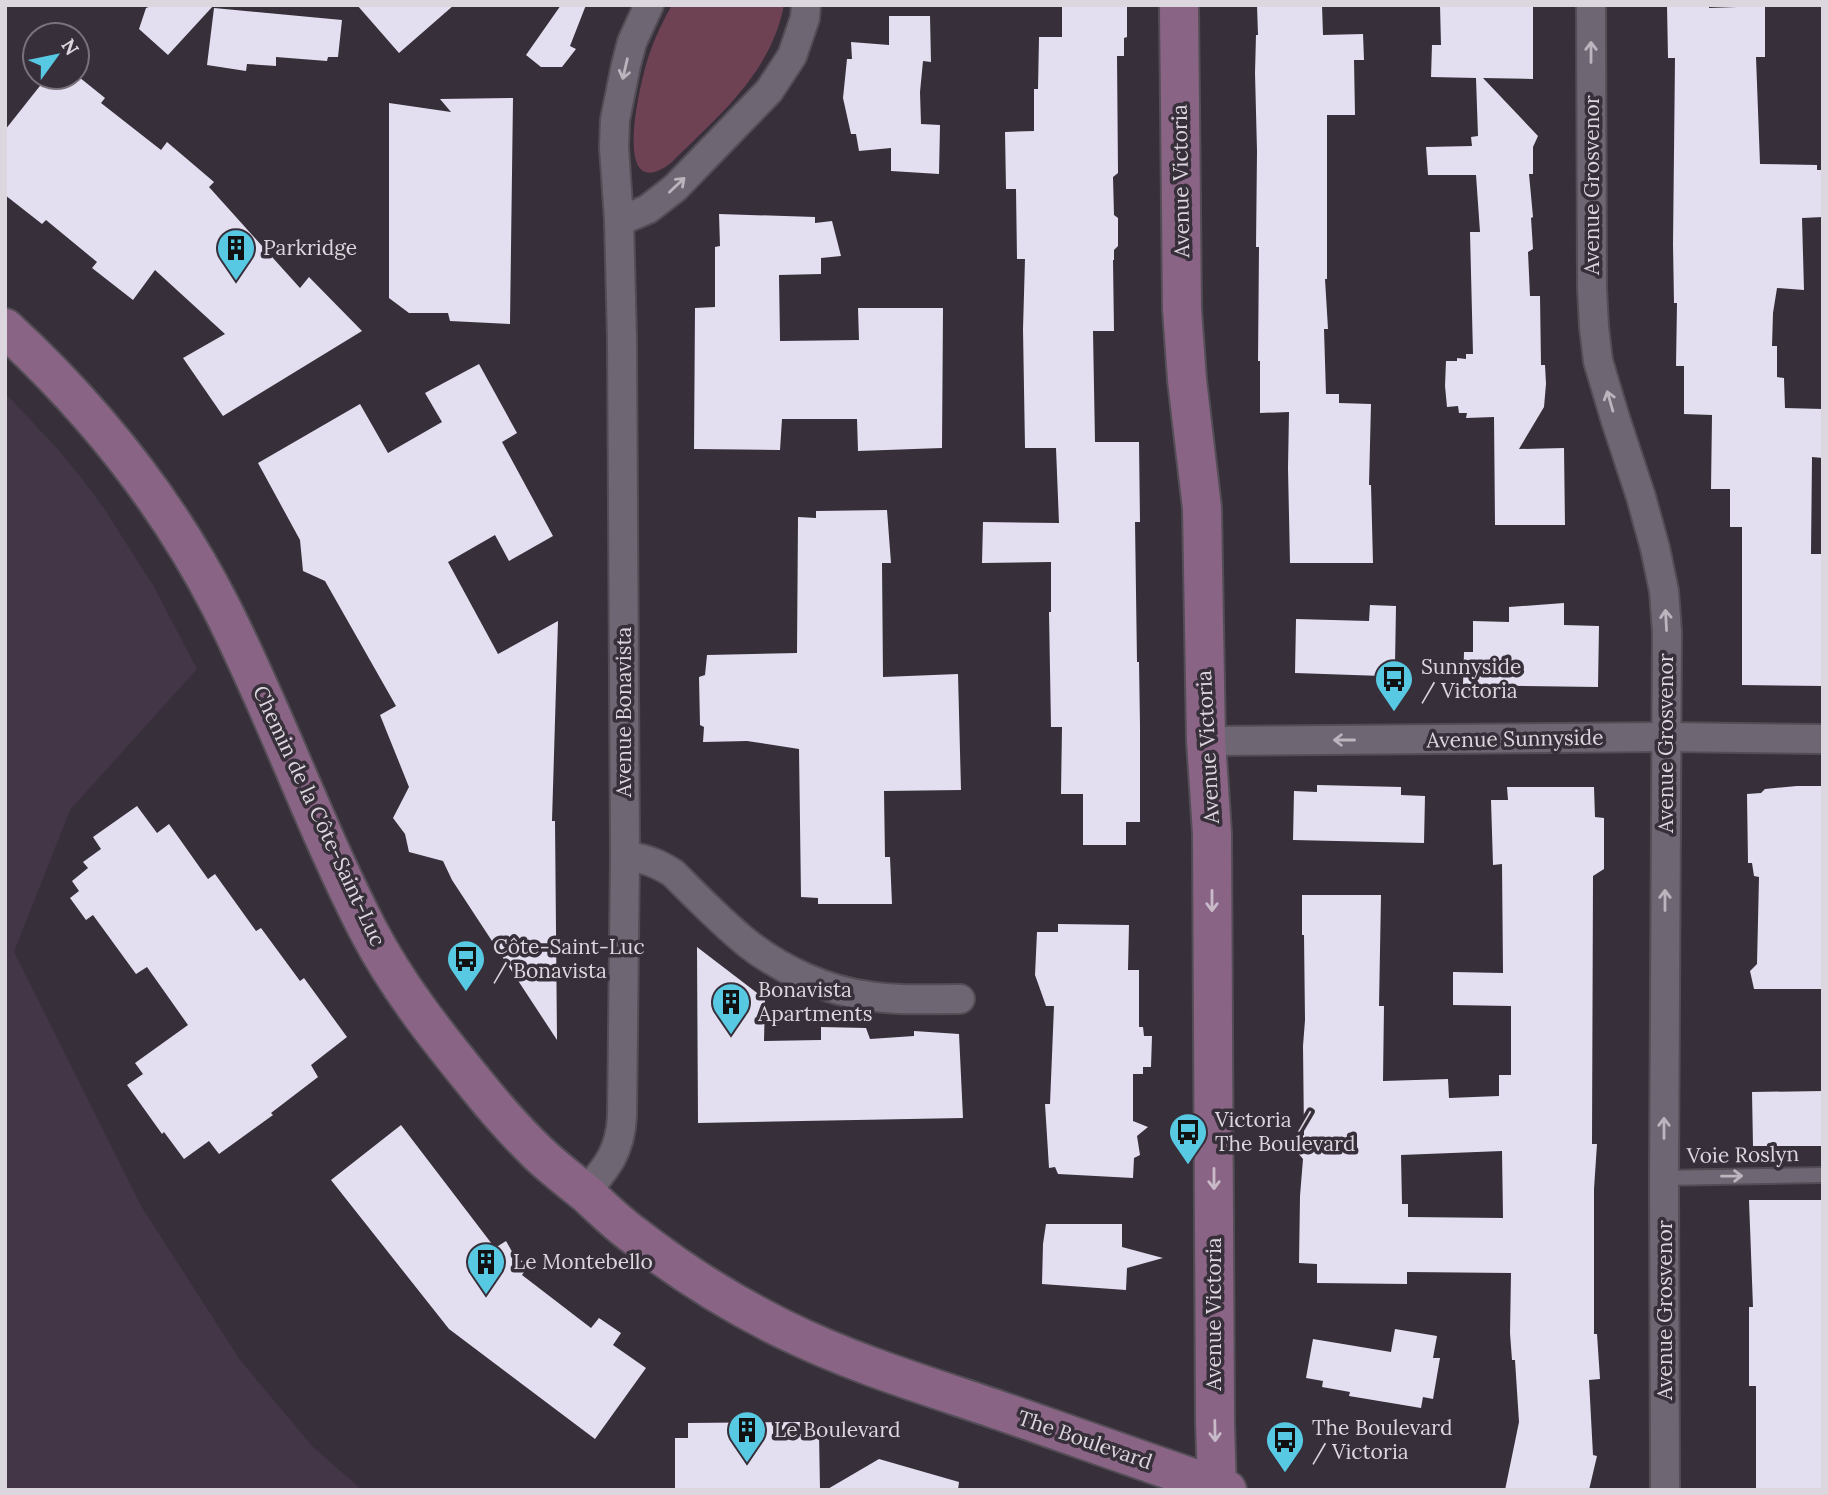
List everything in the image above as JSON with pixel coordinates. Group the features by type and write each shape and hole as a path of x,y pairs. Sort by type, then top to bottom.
{"main road":[{"name":"Avenue Victoria","path":"1179,5 1182,309 1187,380 1202,508 1206,741 1212,833 1215,1421 1220,1489"},
{"name":"Chemin de la Côte-Saint-Luc","path":"5,328 60,381 106,432 149,488 193,555 258,684 344,881 370,933 431,1028 484,1094 542,1157 627,1230 718,1293 807,1340 982,1405"},
{"name":"The Boulevard","path":"982,1405 1220,1489"}],"street":[{"name":"Avenue Bonavista","path":"585,1193 610,1164 621,1130 625,856 622,365 619,220 614,147 615,120 623,77 632,42 649,5"},
{"path":"619,220 648,209 675,188 769,91 792,56 805,18 806,5"},
{"name":"Avenue Grosvenor","path":"1591,5 1592,288 1598,361 1641,497 1664,592 1667,632 1665,1490"},
{"name":"Avenue Sunnyside","path":"1206,741 1666,737 1823,739"},
{"path":"625,856 646,859 673,873 749,945 799,974 846,992 869,996 960,999"}],"lane":[{"name":"Voie Roslyn","path":"1664,1178 1823,1175"}],"shaded area":[{"path":"672,5 784,5 777,30 755,73 724,110 671,163 652,173 640,169 635,155 636,111 649,55"},
{"path":"5,393 54,445 103,507 153,585 197,669 70,810 14,952 141,1206 240,1360 313,1447 362,1490 5,1490"}],"building":[{"path":"154,5 214,5 168,55 139,29 146,8"},
{"path":"357,5 454,5 399,53"},
{"path":"561,5 586,5 570,46 576,49 562,67 541,67 526,55"},
{"path":"1062,5 1127,5 1124,56 1117,56 1118,173 1113,177 1118,246 1114,250 1113,260 1114,331 1093,331 1095,442 1139,442 1140,522 1135,522 1140,822 1126,822 1126,845 1083,845 1083,794 1061,794 1062,727 1051,727 1051,562 982,563 983,522 1059,523 1056,448 1025,448 1025,259 1017,259 1016,189 1006,189 1005,132 1034,131 1034,89 1038,89 1039,37 1062,37"},
{"path":"1257,5 1322,5 1323,35 1363,34 1364,60 1354,60 1355,115 1327,115 1325,279 1328,329 1324,329 1326,394 1339,394 1339,403 1371,404 1369,485 1373,563 1290,563 1289,412 1260,413 1259,247 1256,247"},
{"path":"1440,5 1533,5 1533,79 1483,78 1538,136 1533,147 1533,174 1529,174 1533,249 1528,252 1530,296 1540,296 1541,365 1545,365 1546,384 1544,407 1519,449 1564,448 1565,525 1495,525 1494,417 1466,418 1467,413 1459,413 1458,406 1447,407 1446,361 1466,359 1466,354 1473,354 1470,232 1480,232 1476,175 1428,175 1426,147 1472,146 1471,137 1478,136 1476,78 1431,77 1432,45 1441,45"},
{"path":"1667,5 1709,5 1709,8 1765,6 1765,57 1756,57 1760,164 1817,165 1817,170 1823,170 1823,217 1802,218 1804,290 1777,288 1772,346 1777,346 1777,377 1784,378 1785,408 1823,409 1823,458 1812,457 1811,554 1823,554 1823,686 1742,685 1742,527 1730,527 1730,489 1711,489 1712,415 1684,414 1684,366 1676,366 1677,303 1674,303 1673,244 1675,58 1668,58"},
{"path":"214,8 342,20 338,57 328,57 327,61 276,57 276,66 247,64 246,71 207,65"},
{"path":"889,16 930,16 931,62 923,61 921,124 940,125 939,174 891,171 891,148 859,151 856,134 851,134 843,98 847,59 852,59 851,42 889,45"},
{"name":"Parkridge","path":"91,87 105,98 101,103 161,150 167,142 214,182 209,187 300,288 309,277 362,331 223,416 183,358 225,334 155,270 133,300 92,268 97,262 46,220 42,224 5,195 5,130 36,91 91,91"},
{"path":"513,98 510,324 450,321 448,313 409,313 389,298 389,103 451,112 440,99"},
{"path":"719,214 815,217 815,223 832,221 841,256 821,258 821,274 779,275 780,341 859,340 858,308 943,308 942,448 858,451 857,419 782,419 780,450 694,449 695,308 715,307 715,247 720,246"},
{"path":"479,364 517,433 502,442 553,536 509,561 495,535 448,562 498,654 558,621 552,821 555,821 557,1040 452,880 443,861 409,852 405,834 393,818 409,787 380,715 396,706 325,581 303,571 300,540 258,463 360,404 388,453 442,422 425,393"},
{"path":"887,510 891,563 882,563 883,677 958,674 961,790 884,791 885,857 890,857 892,904 818,904 818,898 801,897 799,749 747,741 703,742 699,677 705,675 707,655 797,653 798,517 816,518 816,511"},
{"path":"1564,603 1564,625 1599,626 1598,687 1463,685 1464,652 1473,652 1473,621 1509,622 1509,607"},
{"path":"1370,605 1396,606 1395,664 1382,664 1382,676 1295,673 1296,619 1369,621"},
{"path":"1317,785 1401,787 1401,795 1425,796 1424,843 1293,840 1294,791 1317,792"},
{"path":"1797,786 1823,786 1823,989 1754,989 1750,971 1757,964 1759,877 1754,876 1752,863 1748,863 1747,794"},
{"path":"1507,787 1594,787 1595,817 1604,818 1604,869 1593,876 1592,1144 1597,1144 1594,1189 1594,1334 1597,1334 1600,1379 1589,1380 1593,1455 1597,1456 1589,1490 1505,1490 1519,1422 1515,1360 1512,1360 1510,1333 1511,1273 1407,1272 1407,1284 1317,1283 1317,1264 1299,1263 1303,1159 1291,1145 1304,1135 1302,895 1381,895 1379,1006 1384,1006 1383,1081 1448,1079 1449,1098 1499,1096 1499,1075 1511,1075 1511,1006 1453,1005 1453,972 1503,973 1502,864 1493,865 1491,800 1508,800","holes":["1502,1151 1503,1218 1408,1217 1408,1204 1402,1204 1401,1155"]},
{"path":"137,806 157,833 169,824 208,879 215,874 256,931 261,928 300,981 304,978 347,1037 311,1065 318,1077 271,1113 273,1115 219,1154 209,1141 184,1159 164,1132 162,1134 127,1085 143,1074 135,1063 188,1025 147,967 136,974 93,915 86,920 70,898 79,891 72,881 88,868 83,862 101,849 93,837"},
{"path":"1058,924 1129,925 1128,970 1139,970 1139,1027 1143,1027 1144,1036 1152,1036 1151,1067 1143,1067 1143,1074 1133,1074 1133,1121 1148,1127 1137,1136 1140,1155 1134,1158 1133,1178 1058,1174 1055,1167 1049,1168 1045,1104 1050,1104 1054,1006 1046,1006 1035,975 1037,932 1058,932"},
{"name":"Bonavista Apartments","path":"697,947 765,999 764,1041 821,1040 821,1027 866,1028 870,1039 914,1036 914,1031 959,1034 963,1118 698,1123"},
{"path":"1823,1091 1823,1146 1753,1146 1752,1092"},
{"name":"Le Montebello","path":"401,1125 495,1248 506,1241 515,1257 529,1265 522,1275 591,1328 599,1318 621,1333 613,1345 646,1368 595,1439 449,1329 331,1180"},
{"path":"1749,1200 1823,1200 1823,1490 1756,1490 1756,1386 1749,1386 1749,1307 1753,1307"},
{"path":"1046,1224 1122,1224 1122,1247 1163,1258 1127,1268 1126,1290 1042,1284"},
{"path":"1395,1329 1437,1336 1433,1358 1440,1358 1433,1399 1423,1397 1421,1408 1349,1396 1350,1392 1322,1387 1323,1381 1306,1378 1313,1339 1391,1352"},
{"name":"Le Boulevard","path":"800,1422 799,1434 819,1434 820,1490 675,1490 675,1438 688,1438 688,1423"},
{"path":"879,1459 959,1482 958,1490 826,1490"}],"place":[{"name":"Parkridge","path":"236,282"},
{"name":"Sunnyside / Victoria","path":"1394,713"},
{"name":"Côte-Saint-Luc / Bonavista","path":"466,993"},
{"name":"Bonavista Apartments","path":"731,1036"},
{"name":"Victoria / The Boulevard","path":"1188,1166"},
{"name":"Le Montebello","path":"486,1296"},
{"name":"Le Boulevard","path":"747,1464"},
{"name":"The Boulevard / Victoria","path":"1285,1474"}]}
